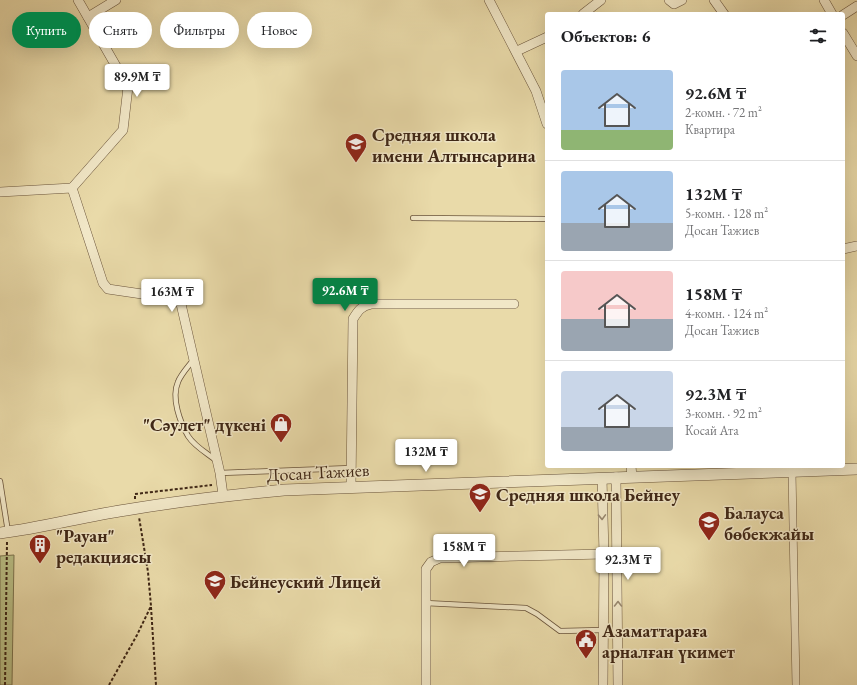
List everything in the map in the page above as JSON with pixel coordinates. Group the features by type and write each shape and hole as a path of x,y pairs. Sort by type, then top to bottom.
{"street":[{"path":"0,192 72,188 123,130 128,87 78,0"},
{"path":"88,17 116,0"},
{"path":"489,0 517,51 536,91 545,118"},
{"path":"586,12 601,0"},
{"path":"670,0 674,4 682,0"},
{"path":"714,0 723,12"},
{"path":"824,0 831,12"},
{"path":"845,14 857,6"},
{"path":"845,36 857,56"},
{"path":"517,51 545,38"},
{"path":"72,188 103,284 108,289 176,299 181,304 220,473 223,495"},
{"path":"845,249 857,246"},
{"path":"351,488 352,319 363,306 371,304 514,304"},
{"name":"Досан Тажиев","path":"4,532 137,508 223,495 284,490 602,478 616,477 632,471 792,472 857,470"},
{"path":"792,472 796,685"},
{"path":"616,477 618,685"},
{"path":"602,478 604,554 603,685"},
{"path":"426,685 426,569 431,562 440,558 604,554"}],"lane":[{"path":"414,218 545,219"},
{"path":"194,359 182,374 177,384 175,394 178,410 189,436 198,447 217,461"},
{"path":"220,473 351,468"},
{"path":"0,481 4,532"},
{"path":"425,603 526,608 560,631 603,630"}],"path":[{"path":"156,685 151,606 146,559 134,494 222,484"},
{"path":"4,532 5,685"},
{"path":"109,685 137,635 151,606"}],"green space":[{"path":"14,555 12,685 0,685 0,556"}],"place":[{"name":"Средняя школа имени Алтынсарина","path":"356,164"},
{"name":"\"Сәулет\" дүкені","path":"281,444"},
{"name":"Средняя школа Бейнеу","path":"480,514"},
{"name":"Балауса бөбекжайы","path":"709,542"},
{"name":"\"Рауан\" редакциясы","path":"40,564"},
{"name":"Бейнеуский Лицей","path":"215,600"},
{"name":"Азаматтараға арналған үкимет","path":"586,660"}]}
